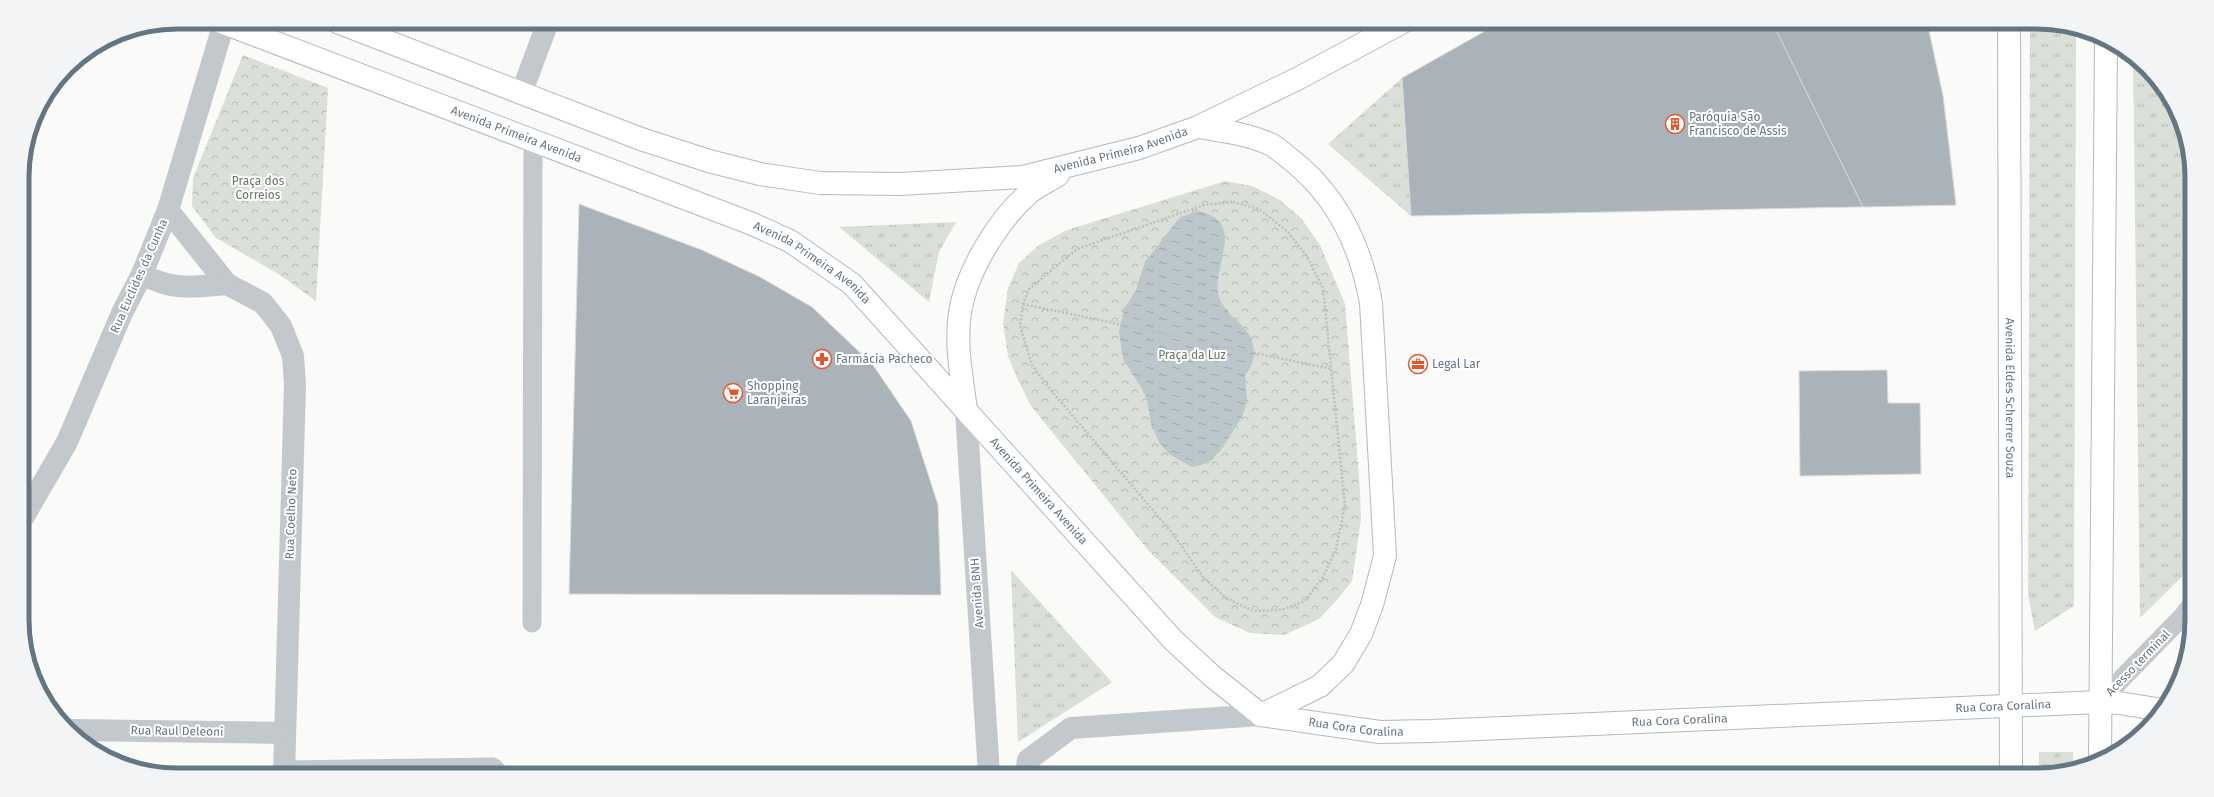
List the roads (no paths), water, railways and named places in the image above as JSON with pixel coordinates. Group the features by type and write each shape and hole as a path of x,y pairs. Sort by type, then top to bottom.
{"main road":[{"name":"Avenida Primeira Avenida","path":"241,29 750,223 790,241 852,284 1169,635 1212,676 1261,715"},
{"name":"Avenida Primeira Avenida","path":"355,29 641,139 709,161 760,174 820,183 900,184 1023,177 1073,166 1139,148 1198,127 1299,78 1390,29"},
{"name":"Avenida Eldes Scherrer Souza","path":"2009,29 2011,768"},
{"path":"2100,754 2099,702 2106,46"},
{"path":"1198,127 1244,135 1273,146 1308,173 1336,210 1351,236 1365,272 1371,303 1385,556 1372,606 1361,634 1343,664 1320,686 1261,715"},
{"path":"966,410 959,350 960,312 975,265 1000,225 1030,192 1073,166"},
{"name":"Rua Cora Coralina","path":"1261,715 1380,732 2099,702 2119,703 2155,709"}],"street":[{"name":"Rua Euclides da Cunha","path":"29,507 67,442 122,313 142,274 168,210 221,29"},
{"path":"521,94 545,29"},
{"name":"Rua Coelho Neto","path":"168,210 227,284 263,303 282,326 294,356 295,384 284,768"},
{"name":"Rua Coelho Neto","path":"142,274 158,283 173,286 227,284"},
{"name":"Avenida BNH","path":"966,410 989,768"},
{"path":"1027,768 1028,760 1070,728 1261,715"},
{"name":"Rua Raul Deleoni","path":"78,730 285,733"}],"lane":[{"path":"532,623 533,141"},
{"name":"Acesso terminal","path":"2099,702 2185,613"},
{"path":"464,768 494,768"}],"water":[{"path":"1198,211 1213,217 1222,225 1225,235 1219,272 1219,297 1228,312 1250,335 1254,353 1249,370 1245,375 1247,402 1242,417 1221,450 1208,463 1192,467 1169,454 1159,442 1151,424 1147,400 1142,389 1123,359 1119,331 1124,309 1136,290 1145,262 1180,217"}],"place":[{"name":"Paróquia São Francisco de Assis","path":"1675,124"},
{"name":"Farmácia Pacheco","path":"822,359"},
{"name":"Legal Lar","path":"1418,364"},
{"name":"Shopping Laranjeiras","path":"733,393"}],"park label":[{"name":"Praça dos Correios","path":"258,188"},
{"name":"Praça da Luz","path":"1192,355"}]}
